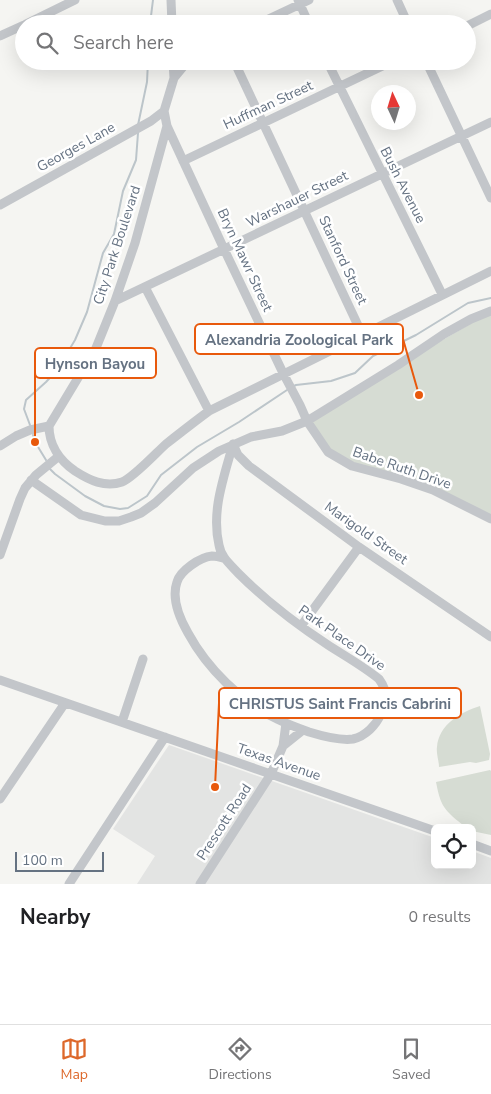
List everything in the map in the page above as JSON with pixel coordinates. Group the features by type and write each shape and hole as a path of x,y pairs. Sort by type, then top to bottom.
{"street":[{"path":"44,15 75,0"},
{"path":"172,0 172,15"},
{"path":"275,15 299,2 309,0"},
{"path":"397,0 404,15"},
{"path":"299,2 305,15"},
{"path":"476,22 491,14"},
{"path":"0,36 15,29"},
{"name":"City Park Boulevard","path":"48,426 96,348 116,301 167,126 164,111 174,78 174,70"},
{"path":"174,78 181,70"},
{"name":"Stanford Street","path":"238,70 362,334"},
{"name":"Bush Avenue","path":"331,70 442,294"},
{"name":"Huffman Street","path":"182,161 374,70"},
{"path":"430,70 491,198"},
{"name":"Georges Lane","path":"0,205 151,121 164,111"},
{"name":"Warshauer Street","path":"116,301 491,122"},
{"name":"Bryn Mawr Street","path":"167,126 224,250 300,405"},
{"path":"0,446 30,430 48,426 50,440 59,456 70,468 95,481 106,483 121,482 209,411 285,377 362,334 491,271"},
{"path":"145,287 209,411"},
{"path":"31,480 81,515 105,522 132,517 141,513 193,468 219,451 251,437 288,429 307,421 398,365 444,334 471,319 491,311"},
{"name":"Babe Ruth Drive","path":"300,405 307,421 328,452 341,461 363,470 401,479 432,490 491,519"},
{"path":"204,558 211,556 223,558 217,535 216,514 233,444"},
{"name":"Marigold Street","path":"233,444 238,455 248,466 359,546 491,637"},
{"path":"0,555 25,488 31,480 59,456"},
{"path":"204,558 214,545 217,535"},
{"path":"302,626 359,546"},
{"name":"Park Place Drive","path":"204,558 183,572 177,581 176,597 182,623 206,660 230,686 264,712 286,723 318,735 342,739 364,735 382,712 386,695 384,686 379,679 326,644 266,599 223,558"},
{"path":"122,722 143,659"},
{"name":"Texas Avenue","path":"0,680 431,830"},
{"path":"0,799 65,702"},
{"name":"Prescott Road","path":"200,884 272,774 283,746 286,723"},
{"path":"283,746 303,730"},
{"path":"69,884 165,737"},
{"path":"476,845 491,851"}],"shaded area":[{"path":"491,312 491,519 433,489 364,470 328,451 308,418"},
{"path":"480,706 490,754 489,760 439,767 437,749 439,739 446,726 452,720"},
{"path":"169,745 431,837 431,869 476,869 476,852 491,858 491,884 137,884 155,856 113,829"},
{"path":"490,770 491,835 476,832 476,824 463,824 453,816 443,804 436,782"}],"waterway":[{"path":"151,15 153,0"},
{"path":"138,125 148,70"},
{"path":"30,425 24,409 26,400 57,370 75,340 87,312 103,253 114,234 123,191 136,160 138,133"},
{"path":"294,386 331,381 355,373 373,356 416,335 468,303 491,298"},
{"path":"50,469 85,496 104,506 120,509 128,508 147,496 161,475 197,447 287,390"},
{"path":"33,435 46,460"}],"place":[{"name":"Alexandria Zoological Park","path":"419,395"},
{"name":"Hynson Bayou","path":"35,442"},
{"name":"CHRISTUS Saint Francis Cabrini","path":"215,787"}]}
